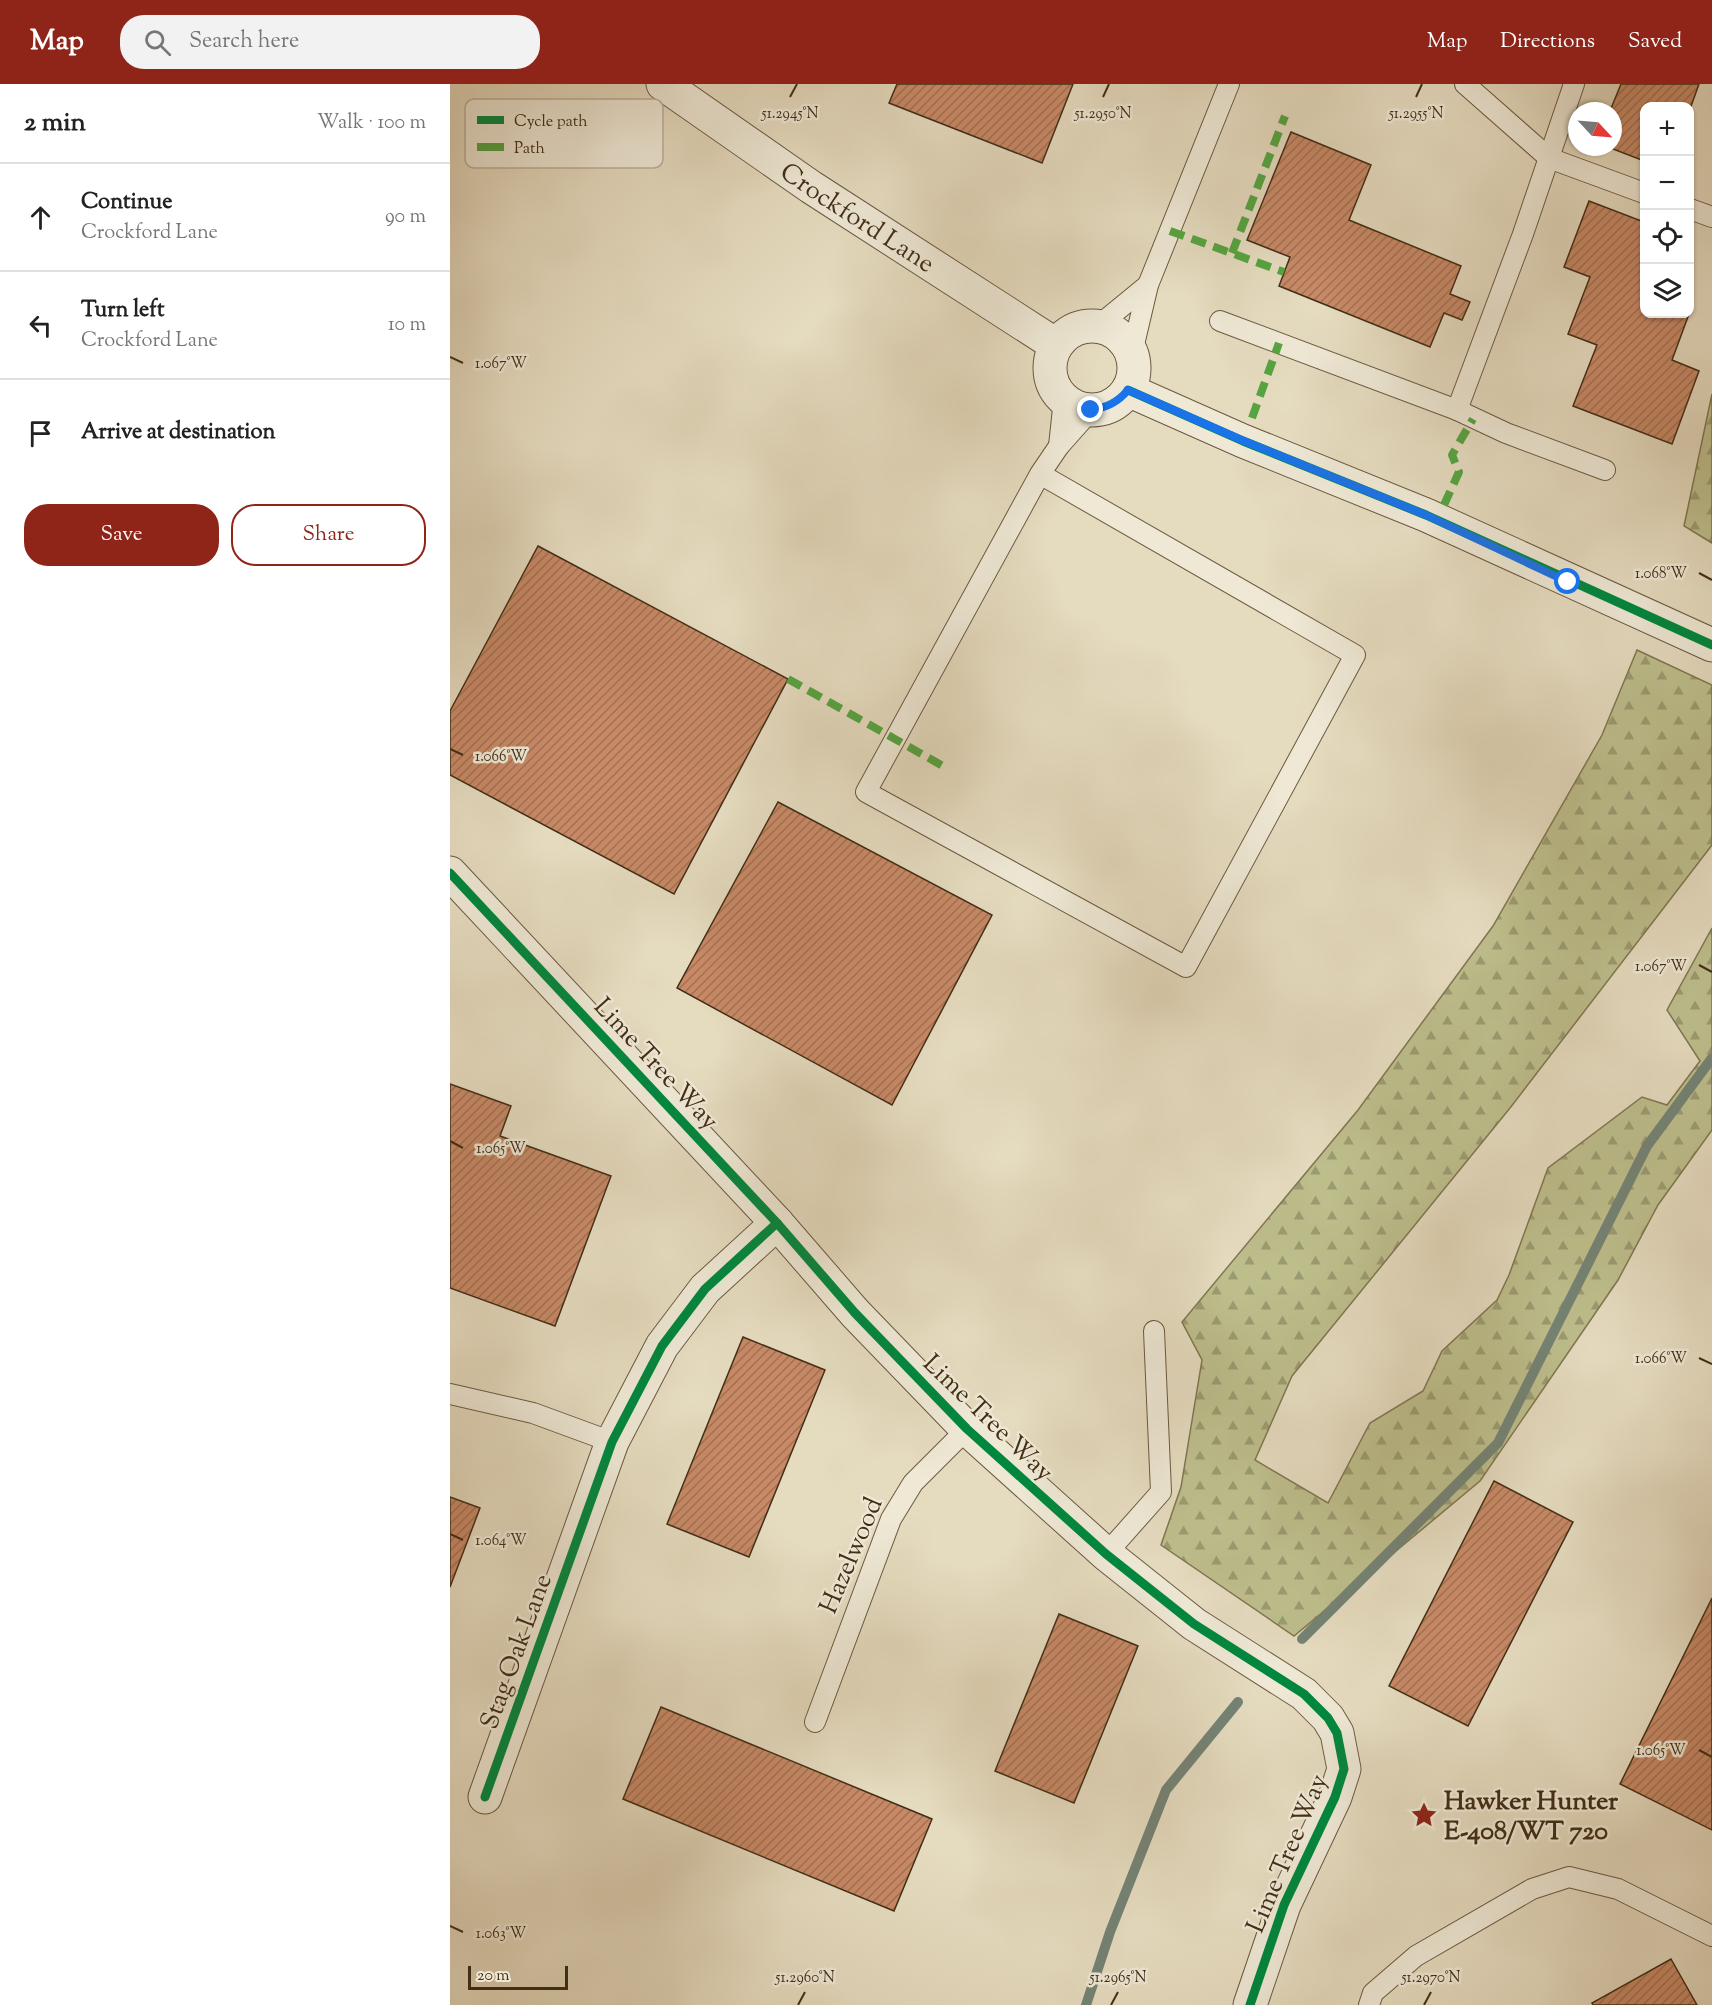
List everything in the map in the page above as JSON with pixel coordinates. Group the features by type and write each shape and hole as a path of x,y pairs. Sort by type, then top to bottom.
{"street":[{"name":"Crockford Lane","path":"663,84 811,188 1056,345"},
{"path":"1098,326 1115,332 1126,342 1132,353 1134,368 1128,390 1120,400 1107,407 1077,404 1053,382 1050,363 1056,345 1066,334 1098,326"},
{"path":"1128,390 1426,515 1712,645"},
{"name":"Lime Tree Way","path":"450,873 777,1223 855,1313 967,1429 1106,1554 1194,1624 1304,1694 1318,1706 1337,1733 1344,1769 1335,1797 1284,1905 1250,2005"},
{"name":"Stag Oak Lane","path":"485,1797 612,1442 662,1346 705,1289 777,1223"}],"lane":[{"path":"1132,353 1148,285 1229,84"},
{"path":"1465,84 1549,158 1640,192"},
{"path":"1457,410 1574,84"},
{"path":"1692,210 1712,217"},
{"path":"1098,326 1148,285"},
{"path":"1220,321 1457,410 1506,433 1605,470"},
{"path":"1040,474 1355,655 1186,967 866,792 1040,474 1059,446 1077,404"},
{"path":"1059,446 1077,404"},
{"path":"1106,1554 1161,1492 1154,1331"},
{"path":"450,1394 533,1413 612,1442"},
{"name":"Hazelwood","path":"815,1722 891,1519 913,1483 967,1429"},
{"path":"1369,2005 1374,1993 1416,1956 1532,1889 1569,1877 1618,1889 1712,1936"}],"green space":[{"path":"1712,394 1712,543 1684,526"},
{"path":"1637,650 1712,685 1712,845 1510,1108 1292,1376 1255,1460 1328,1503 1370,1423 1423,1391 1442,1351 1497,1300 1509,1275 1548,1168 1642,1097 1667,1105 1700,1061 1667,1010 1712,928 1712,1130 1658,1205 1618,1280 1480,1481 1294,1636 1161,1545 1181,1487 1202,1360 1182,1322 1358,1110 1493,926 1602,735"}],"building":[{"path":"897,84 1073,84 1042,163 889,103"},
{"path":"1621,84 1699,84 1693,102 1640,102 1640,159 1622,152 1622,102 1614,102"},
{"path":"1291,132 1371,165 1349,220 1461,266 1450,294 1470,302 1462,320 1444,313 1430,347 1279,286 1290,257 1247,240"},
{"path":"1589,201 1640,220 1640,318 1688,318 1672,360 1699,371 1672,444 1573,406 1597,345 1568,334 1590,277 1564,267"},
{"path":"538,546 788,679 674,894 450,775 450,711"},
{"path":"778,802 992,915 892,1105 677,988"},
{"path":"450,1084 511,1106 500,1136 611,1176 555,1326 450,1288"},
{"path":"743,1337 825,1370 749,1557 667,1524"},
{"path":"1494,1481 1573,1522 1468,1726 1389,1686"},
{"path":"450,1497 480,1508 450,1587"},
{"path":"1712,1598 1712,1830 1620,1784"},
{"path":"1059,1614 1138,1646 1074,1803 995,1771"},
{"path":"661,1707 932,1819 894,1911 623,1799"},
{"path":"1671,1959 1697,2005 1593,2005 1592,2003"}],"waterway":[{"path":"1302,1639 1498,1443 1647,1146 1712,1058"},
{"path":"1086,2005 1110,1932 1166,1790 1238,1702"}],"marked path":[{"path":"1232,253 1285,116"},
{"path":"1170,231 1284,272"},
{"path":"1252,418 1279,343"},
{"path":"1444,505 1459,472 1452,455 1473,419"},
{"path":"788,679 943,766"}],"cycle path":[{"path":"1128,390 1243,441 1426,515 1712,645"},
{"path":"450,873 777,1223 855,1313 967,1429 1106,1554 1194,1624 1304,1694 1328,1718 1337,1733 1344,1769 1335,1797 1284,1905 1250,2005"},
{"path":"485,1797 612,1442 662,1346 705,1289 777,1223"}],"place":[{"name":"Hawker Hunter E-408/WT 720","path":"1424,1815"}],"route":[{"path":"1091,410 1107,407 1120,400 1128,390 1244,441 1426,515 1568,582"}]}
